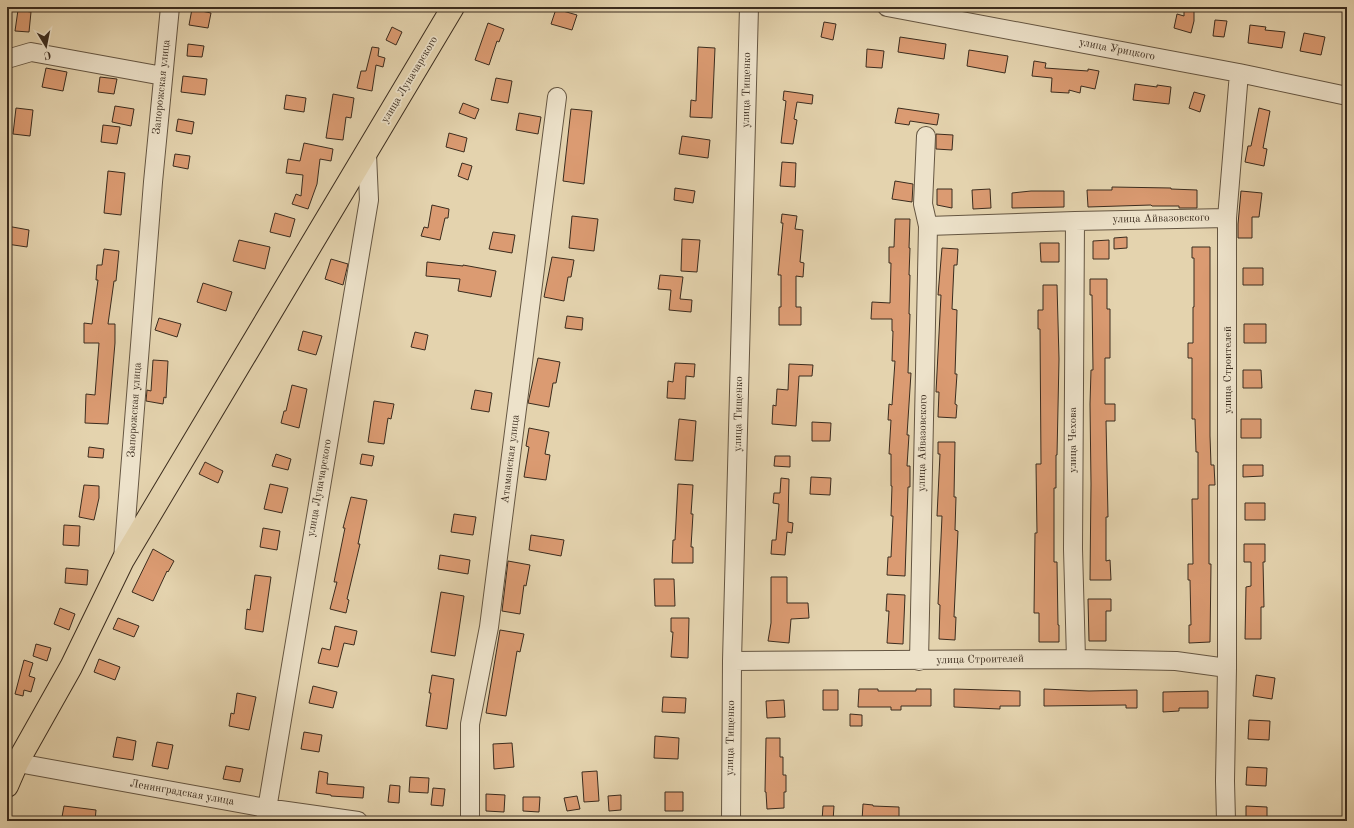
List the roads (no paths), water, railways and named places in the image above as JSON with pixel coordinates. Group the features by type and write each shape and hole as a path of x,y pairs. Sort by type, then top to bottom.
{"main road":[{"name":"улица Луначарского","path":"123,560 454,7"},
{"name":"Запорожская улица","path":"7,786 12,762 71,667 123,560"}],"street":[{"name":"Запорожская улица","path":"123,560 153,182 170,7"},
{"name":"улица Тищенко","path":"730,821 732,661 749,7"},
{"name":"улица Урицкого","path":"887,7 1240,73 1347,96"},
{"path":"7,59 31,52 163,76"},
{"name":"улица Строителей","path":"1226,821 1227,218 1240,73"},
{"name":"Атаманская улица","path":"470,821 470,724 489,627 558,98"},
{"name":"улица Айвазовского","path":"918,661 928,226 923,204 926,136"},
{"name":"улица Луначарского","path":"265,815 369,200 367,154"},
{"name":"улица Айвазовского","path":"928,226 1227,218"},
{"name":"улица Чехова","path":"1075,221 1072,549 1076,659"},
{"name":"улица Строителей","path":"732,661 1076,659 1176,661 1227,668"},
{"name":"Ленинградская улица","path":"12,762 265,815 358,821"}]}
